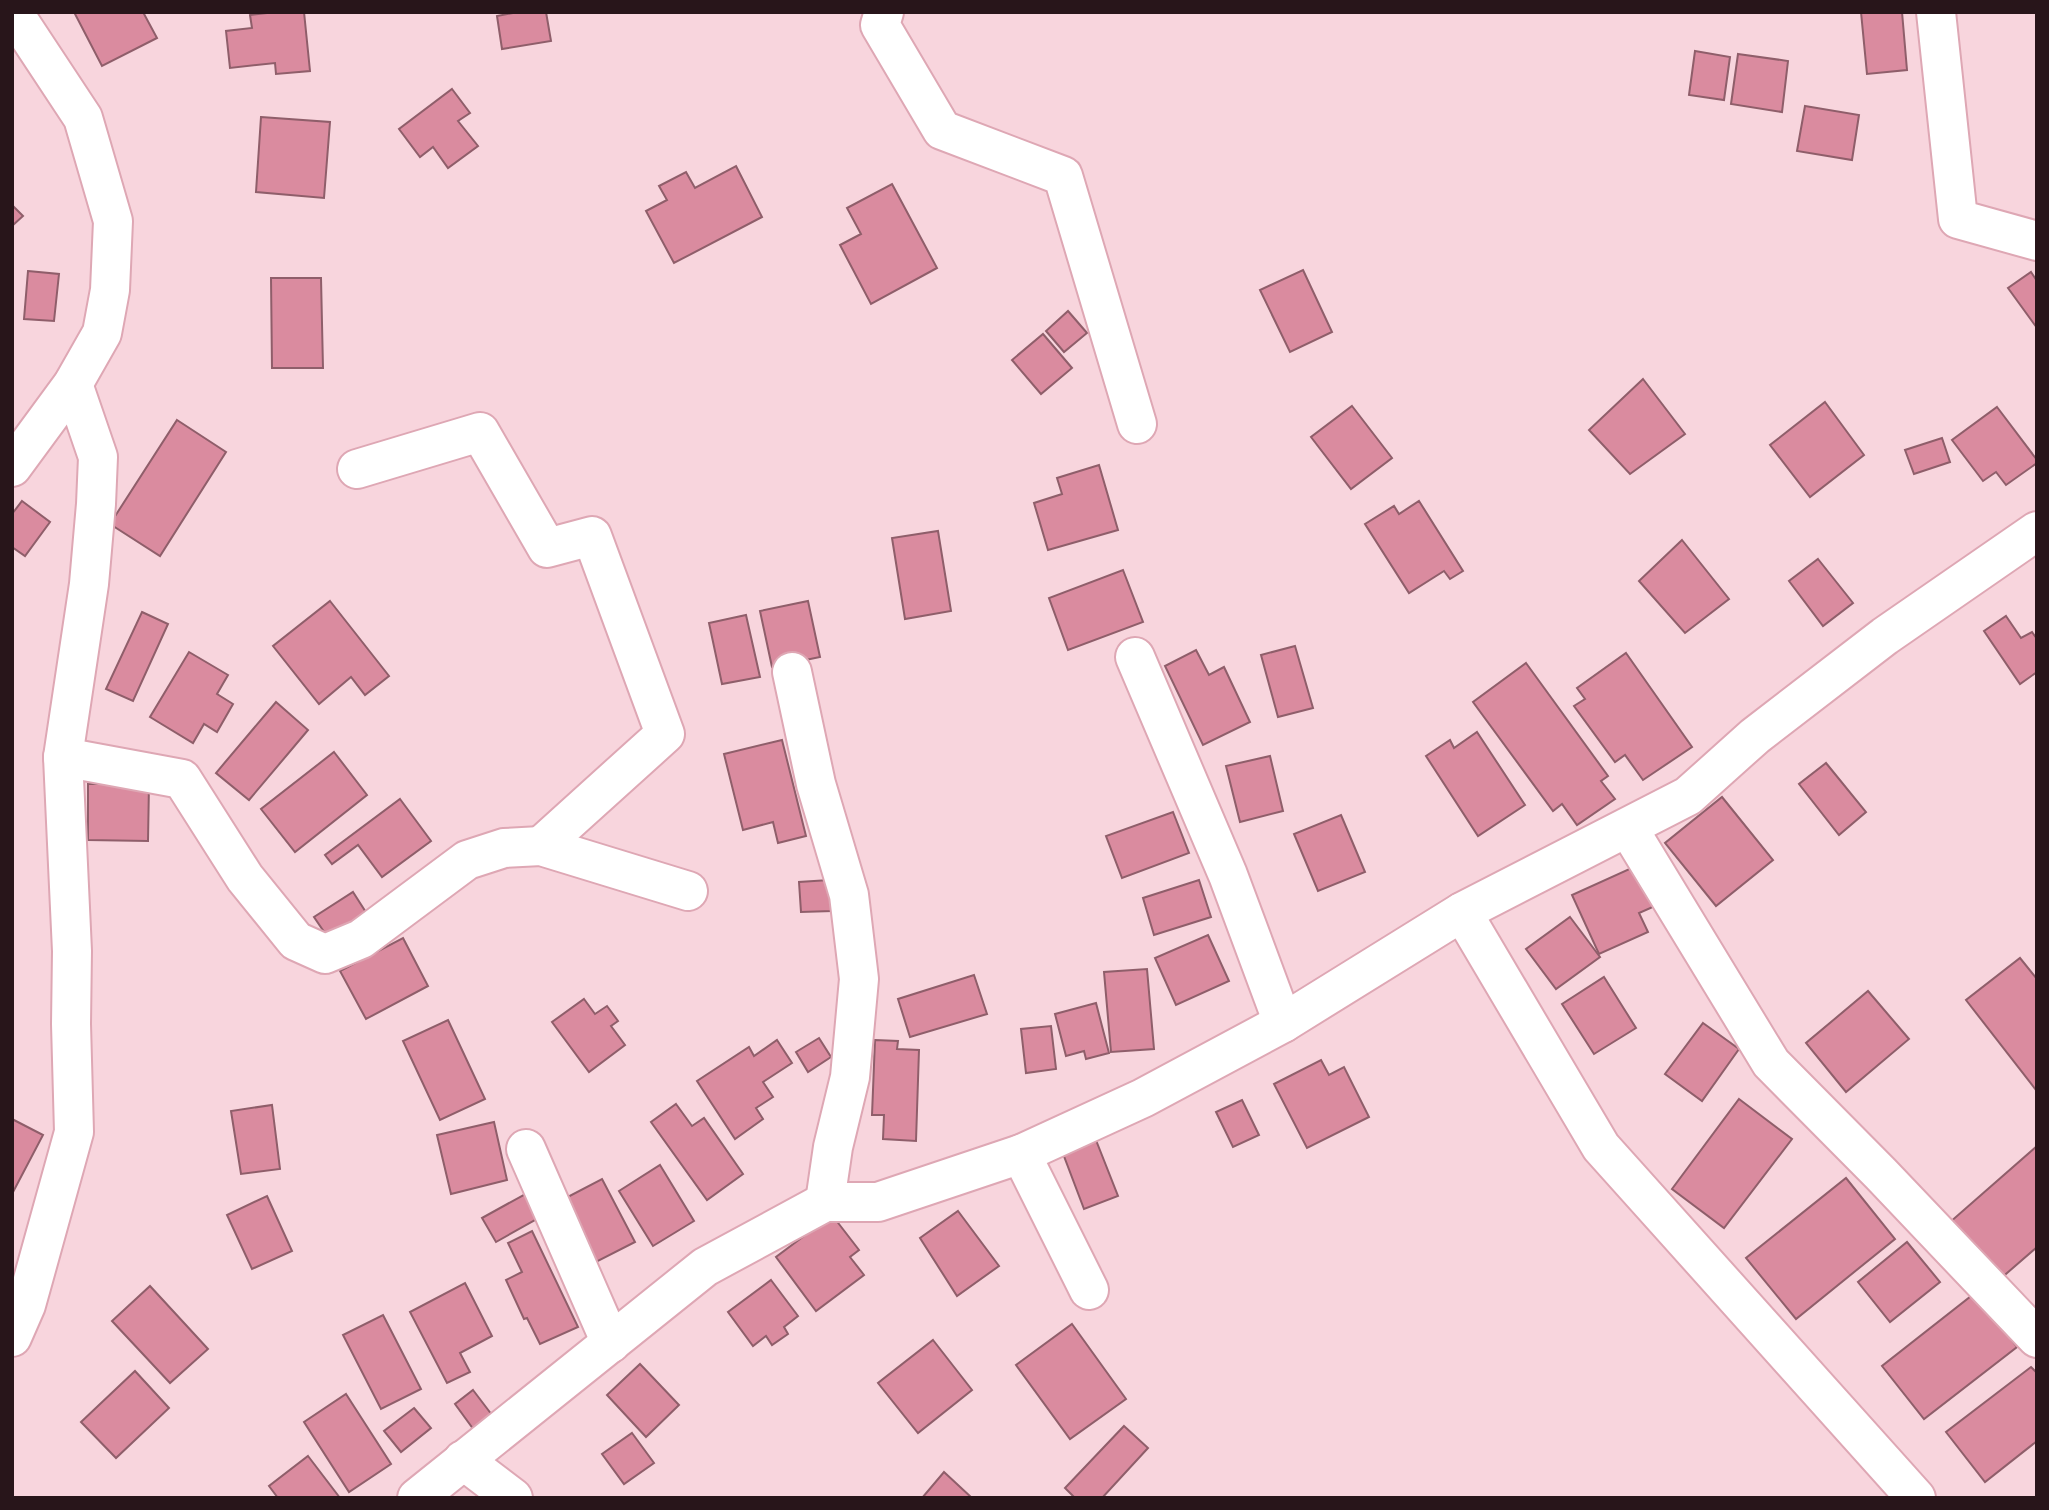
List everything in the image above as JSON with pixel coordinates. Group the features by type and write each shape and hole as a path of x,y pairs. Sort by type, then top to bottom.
{"street":[{"path":"12,467 73,384 102,333 110,290 113,221 83,118 13,12"},
{"path":"884,12 880,25 942,130 1063,176 1137,424"},
{"path":"1936,12 1958,219 2037,241"},
{"path":"12,1337 26,1305 74,1132 72,951 63,757 89,584 98,457 73,384"},
{"path":"357,469 480,432 547,548 592,536 665,734 541,846"},
{"path":"417,1498 705,1267 825,1202 878,1202 1021,1154 1143,1098 1283,1023 1462,912 1688,796 1755,736 1853,661 2037,531"},
{"path":"1135,657 1228,875 1283,1023"},
{"path":"792,672 816,784 849,895 859,979 850,1077 833,1147 825,1202"},
{"path":"63,757 182,779 246,878 296,941 325,954 361,939 467,860 504,848 541,846 688,891"},
{"path":"1628,828 1771,1063 2037,1338"},
{"path":"1462,912 1601,1147 1916,1498"},
{"path":"526,1149 611,1343"},
{"path":"1021,1154 1089,1290"},
{"path":"463,1460 513,1498"}],"building":[{"path":"74,12 143,12 157,38 102,66"},
{"path":"304,12 310,71 276,74 275,63 230,68 226,31 252,28 250,15"},
{"path":"518,12 546,12 551,41 502,49 497,16"},
{"path":"1861,12 1902,12 1907,70 1867,74"},
{"path":"1695,51 1730,57 1724,100 1689,95"},
{"path":"1738,54 1788,61 1782,112 1731,104"},
{"path":"452,89 470,113 458,121 478,146 448,168 433,147 420,157 399,129"},
{"path":"1805,106 1859,115 1852,160 1797,151"},
{"path":"261,117 330,122 324,198 256,192"},
{"path":"736,166 762,217 674,263 646,211 667,200 659,186 686,172 695,188"},
{"path":"892,184 937,268 871,304 840,245 861,234 847,208"},
{"path":"12,205 23,216 12,226"},
{"path":"1303,270 1332,332 1290,352 1260,290"},
{"path":"28,271 59,274 54,321 24,319"},
{"path":"2031,272 2037,281 2037,328 2008,288"},
{"path":"271,278 321,278 323,368 272,368"},
{"path":"1068,311 1087,333 1064,352 1046,331"},
{"path":"1043,334 1072,368 1041,394 1012,360"},
{"path":"1643,379 1685,434 1630,474 1589,430"},
{"path":"1825,402 1864,455 1810,497 1770,445"},
{"path":"1352,406 1392,458 1351,489 1311,437"},
{"path":"1997,407 2037,460 2037,463 2006,485 1996,472 1983,481 1952,440"},
{"path":"177,420 226,452 160,556 110,524"},
{"path":"1942,438 1950,462 1914,474 1905,450"},
{"path":"1099,465 1118,530 1048,550 1034,503 1062,494 1057,478"},
{"path":"22,501 50,522 25,556 12,547 12,514"},
{"path":"1419,501 1463,571 1450,579 1444,571 1409,593 1365,524 1394,506 1399,514"},
{"path":"938,531 951,611 905,619 892,538"},
{"path":"1682,540 1729,599 1685,633 1639,581"},
{"path":"1818,559 1853,603 1823,626 1789,581"},
{"path":"1123,570 1143,622 1068,650 1049,598"},
{"path":"330,601 389,676 365,695 351,677 319,704 273,646"},
{"path":"808,601 820,657 772,667 760,611"},
{"path":"142,612 168,624 133,701 106,689"},
{"path":"746,615 760,677 722,684 709,623"},
{"path":"2006,616 2021,638 2032,632 2037,639 2037,672 2020,684 1984,631"},
{"path":"1295,646 1313,708 1278,717 1261,655"},
{"path":"1196,650 1209,675 1224,667 1250,722 1203,745 1165,666"},
{"path":"189,652 228,675 217,694 233,704 217,732 204,724 193,743 150,717"},
{"path":"1626,653 1692,747 1643,780 1625,755 1615,762 1574,706 1585,699 1577,688"},
{"path":"1526,663 1608,776 1601,781 1615,799 1577,825 1562,804 1553,811 1473,702"},
{"path":"276,702 308,730 249,800 216,773"},
{"path":"1477,732 1525,805 1478,836 1426,756 1450,740 1454,748"},
{"path":"782,740 806,836 778,843 773,822 743,830 724,754"},
{"path":"334,752 367,795 295,852 261,809"},
{"path":"1270,756 1283,811 1240,822 1226,766"},
{"path":"1826,763 1866,812 1839,835 1799,784"},
{"path":"88,784 149,784 148,841 88,840"},
{"path":"1722,797 1773,860 1716,906 1665,843"},
{"path":"400,799 431,841 382,877 358,845 332,864 325,855"},
{"path":"1173,812 1189,853 1122,878 1106,836"},
{"path":"1341,815 1365,872 1318,891 1294,834"},
{"path":"1636,866 1655,906 1639,913 1648,932 1599,954 1572,895"},
{"path":"829,880 832,911 801,912 799,882"},
{"path":"1199,880 1211,917 1154,935 1143,898"},
{"path":"353,892 369,917 331,942 314,917"},
{"path":"1570,917 1600,957 1556,989 1526,949"},
{"path":"1208,935 1229,981 1176,1005 1155,958"},
{"path":"403,938 428,986 366,1019 340,971"},
{"path":"2020,958 2037,979 2036,1090 1966,1000"},
{"path":"1147,969 1154,1049 1111,1052 1104,972"},
{"path":"974,975 987,1014 910,1037 898,999"},
{"path":"1604,977 1636,1028 1594,1054 1562,1004"},
{"path":"1868,991 1909,1039 1846,1092 1806,1043"},
{"path":"584,999 595,1014 607,1006 618,1021 611,1026 625,1045 589,1072 552,1022"},
{"path":"1096,1003 1109,1053 1086,1059 1084,1051 1066,1056 1055,1014"},
{"path":"448,1020 485,1099 440,1120 403,1041"},
{"path":"1703,1023 1739,1049 1702,1101 1665,1074"},
{"path":"1051,1026 1056,1069 1026,1073 1021,1029"},
{"path":"819,1038 831,1057 808,1072 796,1052"},
{"path":"777,1040 792,1063 763,1082 773,1097 756,1108 763,1119 735,1139 697,1081 749,1047 754,1056"},
{"path":"875,1040 898,1041 897,1049 919,1050 916,1141 883,1139 884,1115 872,1115"},
{"path":"1321,1060 1329,1075 1344,1067 1369,1117 1307,1148 1274,1084"},
{"path":"1739,1099 1792,1139 1724,1228 1672,1189"},
{"path":"1242,1100 1259,1135 1233,1147 1216,1112"},
{"path":"676,1104 692,1126 704,1118 743,1174 707,1200 651,1122"},
{"path":"272,1105 280,1169 241,1174 231,1111"},
{"path":"12,1119 43,1135 12,1194"},
{"path":"494,1122 507,1180 451,1194 437,1135"},
{"path":"1092,1130 1118,1196 1084,1209 1059,1143"},
{"path":"2037,1146 2037,1247 1999,1280 1949,1223"},
{"path":"660,1165 694,1221 653,1246 619,1191"},
{"path":"1846,1178 1895,1239 1796,1319 1746,1258"},
{"path":"602,1179 635,1242 592,1264 560,1201"},
{"path":"529,1192 542,1216 496,1242 482,1218"},
{"path":"267,1196 292,1251 252,1269 227,1215"},
{"path":"958,1211 999,1266 957,1296 920,1238"},
{"path":"832,1215 859,1250 850,1257 864,1275 816,1311 776,1257"},
{"path":"532,1231 578,1327 540,1344 527,1318 524,1319 506,1280 522,1272 508,1243"},
{"path":"1907,1242 1940,1282 1890,1322 1858,1282"},
{"path":"771,1280 798,1316 784,1327 788,1334 772,1345 766,1336 753,1346 728,1312"},
{"path":"465,1283 492,1336 460,1353 470,1372 447,1383 410,1312"},
{"path":"150,1286 208,1349 170,1383 112,1321"},
{"path":"1975,1293 2017,1347 1924,1419 1882,1366"},
{"path":"383,1315 421,1389 381,1409 343,1335"},
{"path":"1072,1324 1126,1399 1070,1439 1016,1365"},
{"path":"933,1340 972,1390 918,1433 878,1383"},
{"path":"640,1364 679,1405 646,1437 607,1395"},
{"path":"2031,1367 2037,1373 2037,1441 1985,1482 1946,1432"},
{"path":"135,1371 169,1408 116,1458 81,1422"},
{"path":"473,1390 492,1415 474,1430 455,1404"},
{"path":"346,1394 391,1464 349,1492 304,1422"},
{"path":"414,1408 431,1428 401,1452 384,1431"},
{"path":"1124,1426 1148,1448 1102,1498 1075,1498 1065,1488"},
{"path":"632,1433 654,1463 624,1484 602,1454"},
{"path":"308,1456 340,1498 278,1498 269,1486"},
{"path":"944,1472 972,1498 922,1498"}]}
